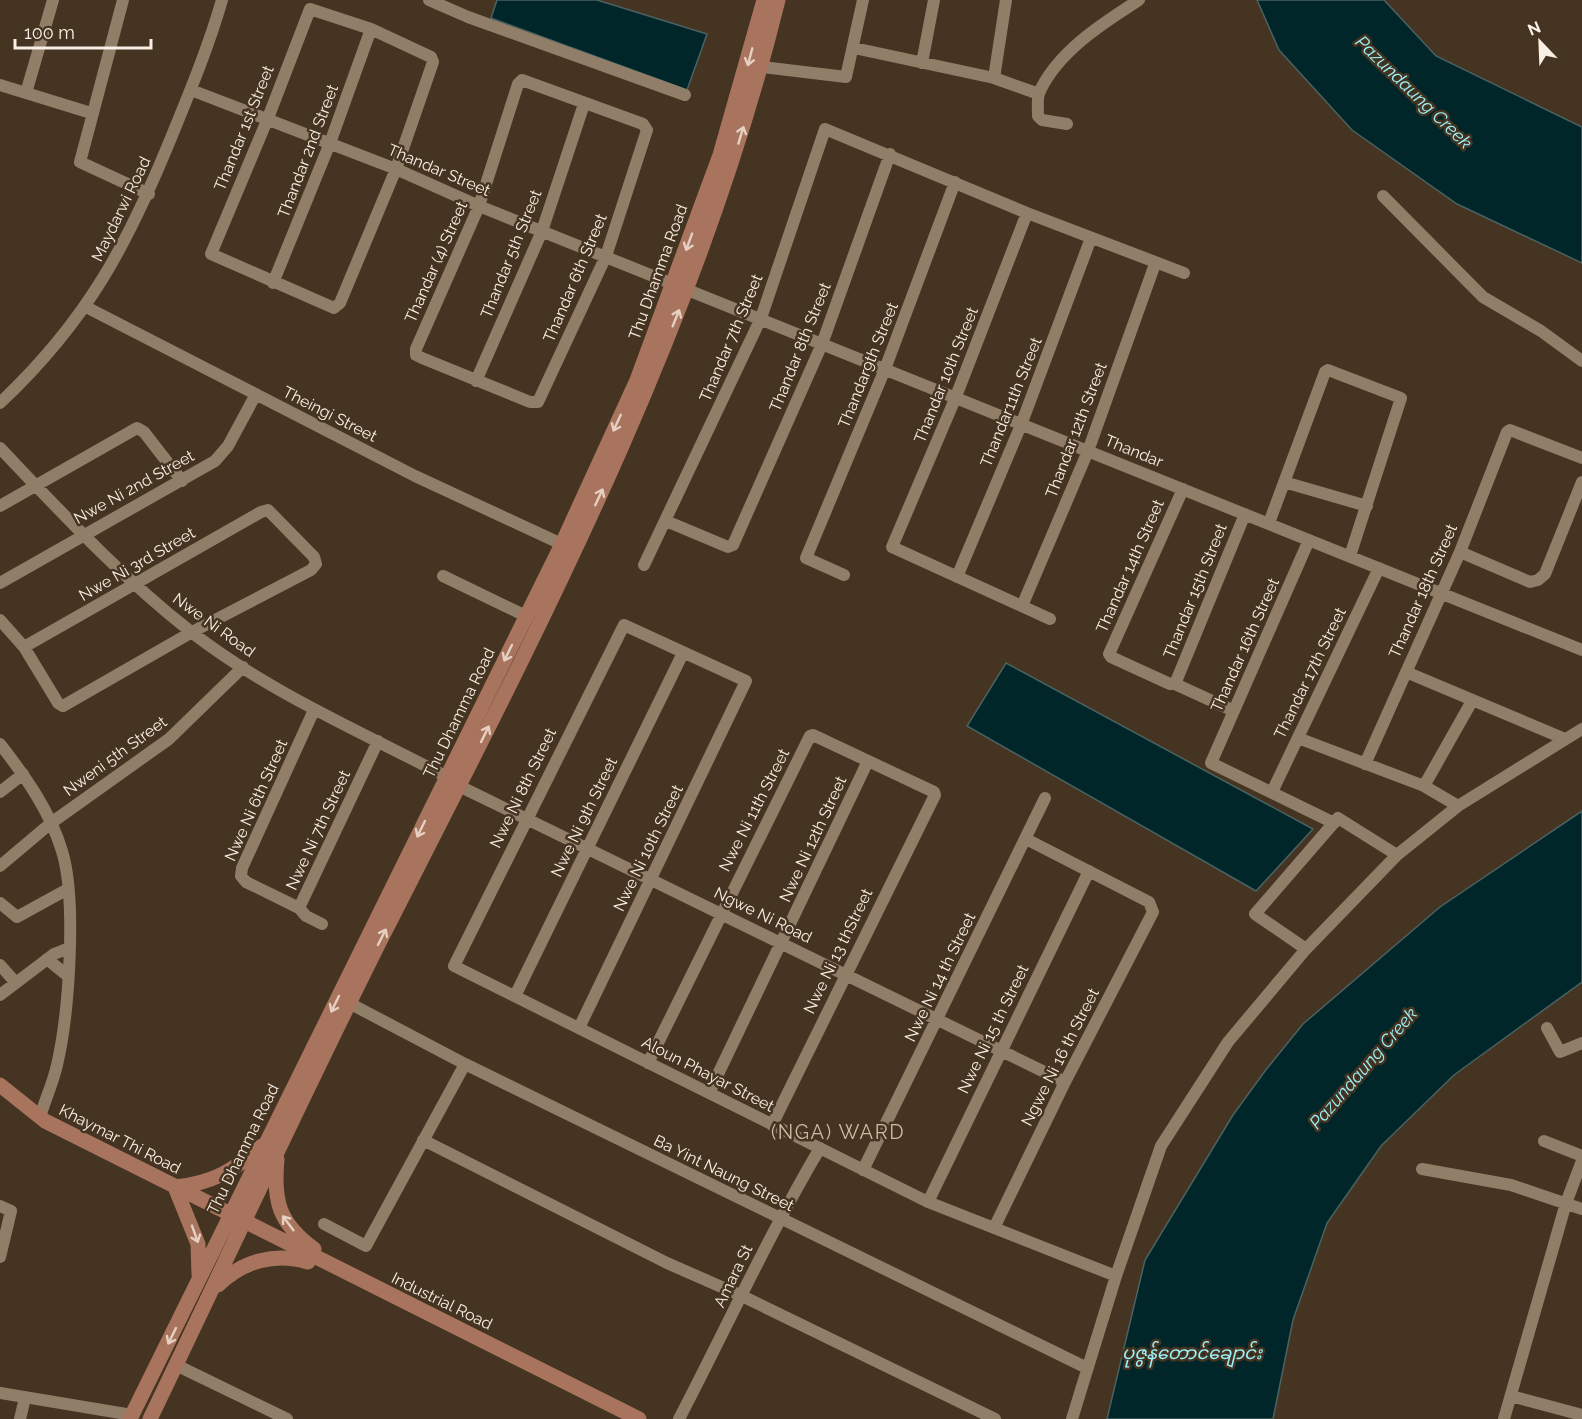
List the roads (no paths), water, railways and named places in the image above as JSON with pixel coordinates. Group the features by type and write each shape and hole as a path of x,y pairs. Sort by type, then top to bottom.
{"main road":[{"name":"Thu Dhamma Road","path":"680,287 764,0"},
{"name":"Thu Dhamma Road","path":"131,1417 204,1287 568,547 637,380 733,163 762,67 778,0"},
{"name":"Thu Dhamma Road","path":"272,1145 349,1003 453,781 526,616 568,547"},
{"name":"Khaymar Thi Road","path":"0,1085 40,1117 237,1218"},
{"path":"272,1145 274,1189 281,1215 298,1237 348,1274 288,1256 260,1260 204,1287 198,1244 175,1187 202,1184 236,1168 272,1145"},
{"name":"Industrial Road","path":"237,1218 639,1419"},
{"name":"Thu Dhamma Road","path":"150,1419 176,1365 204,1287"}],"street":[{"path":"26,93 53,0"},
{"path":"123,0 91,113 80,162 149,194"},
{"name":"Maydarwi Road","path":"0,403 44,360 86,307 110,271 149,194 191,90 222,0"},
{"path":"429,0 468,17 685,95"},
{"path":"762,67 846,77 863,0"},
{"path":"922,63 934,0"},
{"path":"994,78 1006,0"},
{"path":"1066,124 1042,120 1038,117 1038,94 1063,58 1103,24 1139,0"},
{"name":"Thandar 1st Street","path":"273,283 213,256 212,251 268,118 307,12 313,9 371,30"},
{"path":"273,283 327,307 334,308 340,303 396,169 433,62 431,57 371,30"},
{"name":"Thandar 2nd Street","path":"273,283 330,143 371,30"},
{"path":"854,48 994,78 1038,94"},
{"name":"Thandar (4) Street","path":"476,381 416,355 416,349 479,206 518,84 522,80 584,104"},
{"path":"0,85 91,113"},
{"name":"Thandar Street","path":"191,90 396,169 479,206 680,287"},
{"name":"Thandar 6th Street","path":"476,381 538,402 606,256 647,130 643,124 584,104"},
{"name":"Thandar 5th Street","path":"476,381 542,231 584,104"},
{"name":"Thandar 7th Street","path":"644,565 760,319 825,129 890,154"},
{"path":"890,154 1027,213 1155,264 1184,273"},
{"name":"Thandar 8th Street","path":"666,520 731,547 822,344 890,154"},
{"name":"Thandar9th Street","path":"844,576 806,558 885,369 955,182"},
{"path":"1383,196 1483,297 1541,331 1582,361"},
{"name":"Thandar 10th Street","path":"957,577 892,547 955,399 1027,213"},
{"name":"Thandar11th Street","path":"957,577 1021,425 1092,238"},
{"name":"Thandar 12th Street","path":"1022,606 1088,451 1155,264"},
{"name":"Thandar","path":"680,287 1582,650"},
{"name":"Theingi Street","path":"86,307 415,476 568,547"},
{"path":"1269,523 1325,372 1328,370 1402,400 1350,556"},
{"name":"Nwe Ni 2nd Street","path":"0,583 215,461 228,446 256,394"},
{"path":"0,506 35,484 137,428 144,432 182,481"},
{"name":"Thandar 18th Street","path":"1365,764 1460,552 1508,430 1577,454 1582,458"},
{"name":"Nwe Ni Road","path":"0,448 133,585 192,632 243,667 315,710 453,781"},
{"path":"1284,482 1367,506"},
{"path":"1460,552 1530,582 1538,580 1545,574 1582,482"},
{"name":"Thandar 14th Street","path":"1112,657 1109,654 1183,489"},
{"name":"Nwe Ni 3rd Street","path":"24,647 268,510 314,557 316,564 311,570 192,632"},
{"name":"Thandar 15th Street","path":"1112,657 1175,684 1245,514"},
{"name":"Thandar 16th Street","path":"1272,792 1210,763 1309,540"},
{"name":"Thandar 17th Street","path":"1272,792 1379,568"},
{"path":"443,576 526,616"},
{"path":"957,577 1050,619"},
{"path":"0,620 24,647 56,700 63,706 192,632"},
{"name":"Nwe Ni 8th Street","path":"454,966 622,625 683,653"},
{"name":"Nwe Ni 10th Street","path":"579,1028 746,681 683,653"},
{"name":"Nwe Ni 9th Street","path":"515,996 683,653"},
{"name":"Nweni 5th Street","path":"0,866 51,823 170,738 243,667"},
{"path":"1406,672 1565,739"},
{"path":"1175,684 1234,711"},
{"path":"1424,786 1472,701"},
{"name":"Nwe Ni 6th Street","path":"299,908 246,882 241,876 242,868 315,710"},
{"path":"1072,1419 1116,1276 1161,1146 1228,1042 1306,949 1397,855 1458,806 1582,729"},
{"name":"Nwe Ni 11th Street","path":"648,1063 811,735 868,761"},
{"path":"1298,738 1424,786 1458,806"},
{"name":"Nwe Ni 7th Street","path":"322,924 306,916 299,908 378,741"},
{"path":"0,744 23,774 51,823 63,852 68,889 68,976 57,1065 40,1117"},
{"name":"Nwe Ni 13 thStreet","path":"772,1125 935,794 868,761"},
{"name":"Nwe Ni 12th Street","path":"709,1093 868,761"},
{"path":"0,792 23,774"},
{"name":"Ngwe Ni Road","path":"453,781 1065,1082"},
{"path":"1272,792 1334,823"},
{"name":"Nwe Ni 14 th Street","path":"863,1170 1045,798"},
{"path":"1306,949 1255,914 1334,823 1341,818 1397,855"},
{"path":"1026,839 1089,871"},
{"name":"Ngwe Ni 16 th Street","path":"994,1228 1065,1082 1153,912 1149,902 1089,871"},
{"name":"Nwe Ni 15 th Street","path":"928,1202 1089,871"},
{"path":"0,903 17,917 68,889"},
{"path":"0,995 47,958 69,948"},
{"path":"47,958 68,976"},
{"path":"0,965 16,983"},
{"name":"Aloun Phayar Street","path":"454,966 928,1202 1116,1276"},
{"name":"Ba Yint Naung Street","path":"349,1003 465,1064 1087,1368"},
{"path":"1547,1028 1560,1052 1582,1043"},
{"path":"324,1224 366,1246 465,1064"},
{"path":"423,1140 667,1263 742,1296 995,1419"},
{"path":"1504,1419 1566,1203 1582,1158 1544,1141"},
{"name":"Amara St","path":"680,1419 779,1218 819,1148"},
{"path":"1422,1169 1511,1185 1582,1209"},
{"path":"0,1257 6,1209"},
{"path":"176,1365 287,1419"},
{"path":"0,1393 131,1417"},
{"path":"1511,1396 1582,1415"},
{"path":"20,1419 25,1398"}],"water":[{"path":"497,0 597,0 707,34 687,90 491,18"},
{"name":"Pazundaung Creek","path":"1257,0 1384,0 1436,56 1582,127 1582,263 1457,204 1352,130 1279,50"},
{"path":"1006,663 1313,829 1256,891 967,726"},
{"path":"1582,811 1582,982 1454,1075 1381,1146 1327,1223 1293,1320 1273,1419 1107,1419 1145,1260 1233,1115 1265,1071 1303,1024 1440,907"}],"district":[{"name":"(NGA) WARD","path":"838,1132"}],"water label":[{"name":"ပုဇွန်တောင်ချောင်း","path":"1192,1352"}]}
